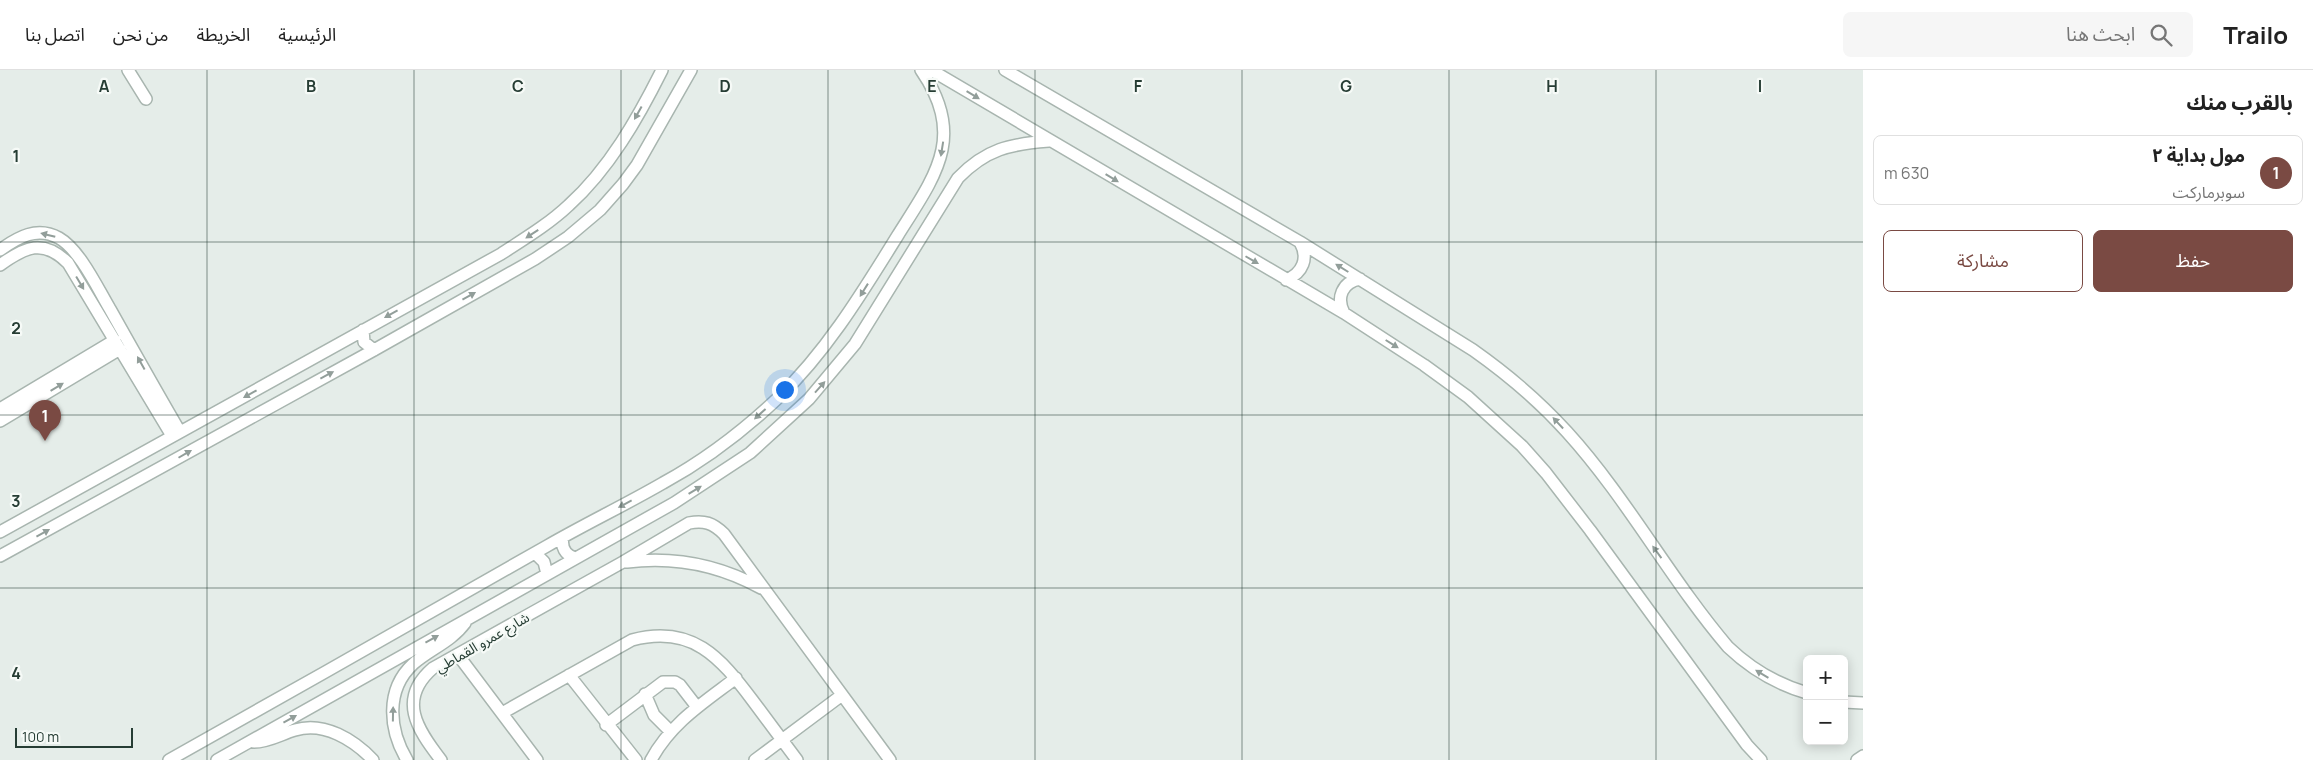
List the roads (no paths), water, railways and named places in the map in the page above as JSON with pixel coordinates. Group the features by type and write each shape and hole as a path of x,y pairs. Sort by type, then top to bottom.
{"street":[{"path":"128,70 146,99"},
{"path":"0,532 500,254 537,231 569,206 606,164 631,126 662,70"},
{"path":"0,556 535,259 585,225 623,184 637,165 691,70"},
{"path":"169,760 563,537 691,467 743,429 779,397 814,360 845,319 932,182 942,151 942,119 935,94 921,70"},
{"path":"931,70 1344,314 1455,387 1496,421 1528,453 1590,530 1741,737 1761,760"},
{"path":"1005,70 1300,242 1473,350 1535,399 1588,457 1728,647 1741,659 1770,679 1803,691"},
{"path":"217,760 700,487 750,453 792,417 825,381 868,325 949,192 970,166 984,156 1014,144 1049,141"},
{"path":"932,182 938,180 945,183 949,192"},
{"path":"0,250 18,238 33,233 48,234 59,238 69,246 98,288 153,395 176,434"},
{"path":"1286,280 1296,275 1302,267 1304,257 1300,242"},
{"path":"0,265 16,253 30,248 45,248 61,256 68,263 118,344 153,395"},
{"path":"1344,314 1340,304 1341,294 1350,282 1360,279"},
{"path":"363,330 364,342 374,350"},
{"path":"0,409 118,344"},
{"path":"0,421 118,344"},
{"path":"330,348 342,357 343,366"},
{"name":"شارع عمرو القماطي","path":"441,760 420,732 415,721 414,697 424,676 433,668 689,523 699,521 708,522 724,534 890,760"},
{"path":"563,537 562,545 566,552 575,558"},
{"path":"535,553 544,562 546,574"},
{"name":"شارع عمرو القماطي","path":"623,562 658,560 693,562 729,572 764,589"},
{"path":"406,760 395,737 393,726 393,708 396,691 401,680 414,664 456,635 468,619"},
{"path":"502,713 632,640 663,635 678,637 710,652 736,678 797,760"},
{"path":"458,655 537,760"},
{"path":"569,675 606,725 636,760"},
{"path":"652,760 670,731 698,706 736,678"},
{"path":"606,725 662,682 675,682 684,689 698,706"},
{"path":"645,694 654,715 670,731"},
{"path":"755,760 842,696"},
{"path":"1848,702 1863,703"},
{"path":"250,742 269,740 293,730 314,727 348,740 373,760"},
{"path":"1857,760 1863,756"}],"place":[{"name":"مول بداية ۲","path":"45,441"}]}
